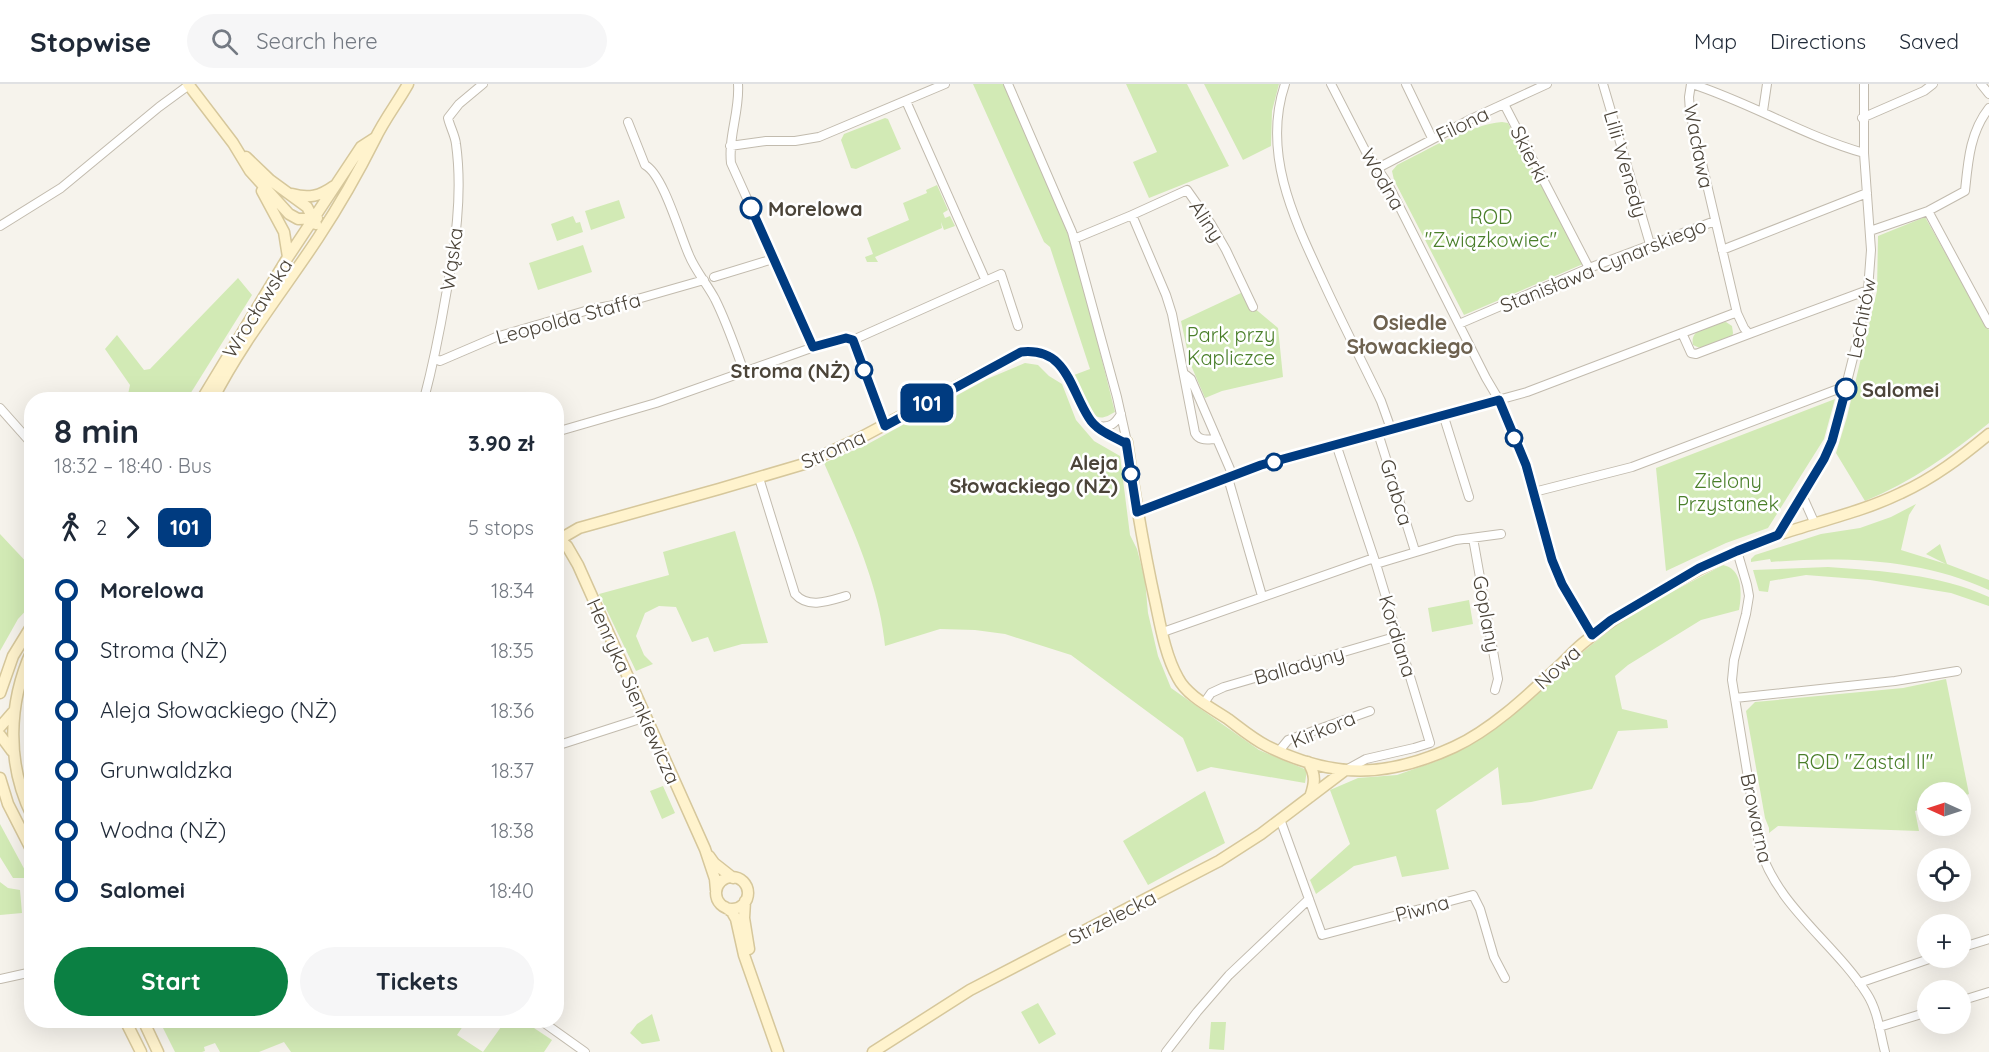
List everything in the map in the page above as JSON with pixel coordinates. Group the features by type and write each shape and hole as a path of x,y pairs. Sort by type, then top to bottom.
{"street":[{"name":"Wrocławska","path":"217,392 278,294 342,201 369,154 375,138 408,84"},
{"name":"Wąska","path":"426,392 435,359 455,247 459,185 456,140 448,118 459,104 483,84"},
{"path":"738,84 739,105 730,146 731,163 813,347"},
{"path":"730,146 819,137 945,84"},
{"path":"1008,84 1061,204 1074,240 1121,414 1126,442"},
{"path":"1285,84 1280,108 1278,138 1283,186 1299,230 1381,401 1391,429"},
{"name":"Wodna","path":"1331,84 1366,152 1388,184 1499,400 1526,465 1552,560 1562,584 1592,635"},
{"path":"1406,84 1432,138"},
{"name":"Filona","path":"1378,168 1432,138 1548,84"},
{"name":"Lilii Wenedy","path":"1603,84 1650,244"},
{"path":"1692,84 1763,111 1841,146 1864,153"},
{"name":"Wacława","path":"1692,84 1689,97 1690,112 1737,314 1749,334"},
{"path":"1763,111 1767,84"},
{"name":"Lechitów","path":"1778,535 1814,476 1832,441 1868,290 1872,250 1862,118 1864,84"},
{"path":"1862,118 1924,91 1933,84"},
{"path":"1981,84 1989,94"},
{"path":"0,226 61,188 189,85 233,144 281,224 286,238 288,257"},
{"path":"906,101 985,279"},
{"name":"Skierki","path":"1504,104 1589,268"},
{"path":"1870,231 1928,211 1965,191 1970,148 1979,122 1989,108"},
{"path":"628,122 645,165 651,168 661,184 690,258 704,280 730,332 744,372"},
{"name":"Wrocławska","path":"206,392 288,257 336,184 361,147 375,138"},
{"path":"233,144 270,180 307,207 314,218 318,239"},
{"path":"250,171 289,214 298,219 314,218"},
{"path":"287,192 301,197 316,196 336,184"},
{"name":"Aliny","path":"1132,215 1187,190 1226,250 1253,307"},
{"name":"Stanisława Cynarskiego","path":"1722,250 1867,193"},
{"name":"Wrocławska","path":"314,218 321,217 342,201"},
{"path":"1928,211 1989,324"},
{"path":"1074,240 1132,215 1172,314 1195,433 1203,440 1217,439"},
{"name":"Stanisława Cynarskiego","path":"1459,324 1589,268 1715,220"},
{"path":"714,277 773,259"},
{"path":"564,430 656,403 813,347 846,338 853,340 985,279 1001,274 1018,326"},
{"name":"Leopolda Staffa","path":"435,359 440,361 483,342 587,310 629,302 704,280"},
{"path":"1682,333 1691,353 1696,354 1868,290"},
{"path":"1137,512 1261,465 1527,392 1737,314"},
{"path":"853,340 885,426"},
{"name":"Stroma","path":"564,535 579,528 759,478 821,457 885,426 1021,352 1042,353 1056,361 1065,370 1089,418 1095,425 1126,442"},
{"path":"1185,374 1191,379 1217,439 1230,477 1262,596"},
{"path":"1534,492 1632,467 1846,386"},
{"path":"0,408 24,435"},
{"path":"1095,425 1106,427 1112,425 1121,414"},
{"path":"1443,414 1468,497"},
{"name":"Grabca","path":"1378,433 1415,551"},
{"name":"Nowa","path":"1126,442 1137,512 1163,632 1178,679 1187,690 1264,745 1308,762 1344,771 1371,772 1402,766 1455,747 1515,705 1611,620 1699,568 1778,535 1899,494 1956,461 1989,434"},
{"name":"Kordiana","path":"1336,444 1375,561 1430,743 1366,759 1344,771"},
{"path":"759,478 795,594 807,602 816,603 846,596"},
{"path":"1802,495 1815,524"},
{"path":"1163,632 1262,596 1375,561 1473,538 1501,534"},
{"name":"Goplany","path":"1473,538 1498,679 1495,690"},
{"name":"Henryka Sienkiewicza","path":"564,544 572,553 705,849 715,879 716,890"},
{"name":"Browarna","path":"1737,551 1749,596 1732,680 1763,860 1778,888 1859,983 1873,1005 1885,1052"},
{"name":"Balladyny","path":"1204,703 1212,693 1224,687 1398,636"},
{"path":"0,676 24,638"},
{"path":"0,693 13,656"},
{"path":"24,671 18,687 13,735 14,754 24,796"},
{"path":"1734,698 1895,681 1957,671"},
{"path":"0,726 14,711"},
{"name":"Kirkora","path":"1279,751 1288,740 1370,711"},
{"path":"564,744 646,717"},
{"path":"0,735 14,754"},
{"path":"1308,762 1315,776 1315,785 1309,798"},
{"name":"Strzelecka","path":"873,1052 970,990 1219,861 1344,771"},
{"path":"0,778 2,790 24,836"},
{"name":"Piwna","path":"1280,819 1322,935 1473,895 1480,909 1494,957 1505,978"},
{"name":"Henryka Sienkiewicza","path":"705,849 714,862 733,878"},
{"path":"751,973 744,918 746,888 742,881 733,878 724,880 716,890 719,902 732,912 736,919 744,954 778,1052"},
{"path":"1166,1052 1229,975 1309,899"},
{"path":"725,907 734,909 745,901"},
{"path":"1971,945 1989,939"},
{"path":"1859,983 1917,963"},
{"path":"0,980 24,974"},
{"path":"1971,998 1989,992"},
{"path":"1879,1027 1917,1015"},
{"path":"129,1028 141,1052"},
{"path":"147,1028 158,1052"},
{"path":"551,1028 585,1052"}],"green space":[{"path":"973,84 1004,84 1065,226 1078,264 1115,412 1106,417 1100,418 1092,413 1074,375 1090,369 1050,247 1044,242"},
{"path":"1126,84 1187,84 1229,166 1149,198 1133,162 1157,152"},
{"path":"1204,84 1279,84 1272,111 1271,146 1243,160"},
{"path":"885,118 888,119 901,149 856,169 851,168 841,140 844,134"},
{"name":"ROD \"Związkowiec\"","path":"1502,122 1508,123 1583,264 1464,315 1394,180 1392,171 1397,165 1448,139 1476,128"},
{"path":"937,185 948,210 943,213 945,218 950,216 955,226 944,230 941,222 942,228 875,257 878,262 867,262 865,257 873,254 867,238 909,220 903,203 927,193 926,190"},
{"path":"619,200 625,218 591,230 585,211"},
{"path":"573,216 576,223 580,222 583,232 557,241 551,224"},
{"path":"1925,217 1989,330 1989,423 1930,466 1865,501 1836,453 1847,417 1877,291 1878,236"},
{"path":"583,245 592,272 538,290 529,263"},
{"path":"238,278 252,295 191,392 128,392 130,385 105,349 117,335 144,370 150,369"},
{"name":"Park przy Kapliczce","path":"1243,292 1253,307 1278,328 1283,377 1222,391 1205,398 1190,363 1181,321"},
{"path":"1726,322 1732,326 1732,337 1702,349 1693,345 1693,339 1698,331"},
{"path":"1025,363 1038,365 1062,384 1076,420 1094,441 1120,456 1130,535 1137,549 1145,580 1148,613 1158,656 1171,688 1259,750 1307,770 1305,783 1211,767 1197,772 1183,738 1071,655 1005,634 975,630 940,629 885,646 882,622 870,575 824,463 866,445 987,379"},
{"name":"Zielony Przystanek","path":"1835,399 1824,439 1768,528 1726,543 1666,571 1656,468"},
{"path":"1916,504 1909,515 1901,550 1946,564 1926,554 1940,544 1947,564 1989,580 1989,590 1937,572 1882,562 1826,559 1771,562 1770,559 1751,562 1755,555 1821,534 1860,528 1891,517"},
{"path":"735,531 768,643 742,644 714,652 708,637 692,642 676,607 659,606 645,613 636,636 644,655 653,664 636,671 599,594 669,575 663,552"},
{"path":"0,534 24,560 24,613 0,651"},
{"path":"1723,565 1730,567 1738,577 1741,590 1739,610 1701,620 1628,665 1615,676 1622,709 1667,720 1668,728 1618,731 1592,789 1531,802 1502,805 1498,767 1436,810 1449,869 1402,877 1396,856 1354,866 1316,894 1310,880 1350,844 1330,790 1358,778 1397,775 1437,761 1458,750 1514,713 1615,626 1647,605"},
{"path":"1828,567 1930,578 1989,597 1989,606 1951,593 1870,580 1806,575 1770,581 1768,592 1759,591 1753,570"},
{"path":"1469,600 1473,624 1432,632 1428,608"},
{"name":"ROD \"Zastal II\"","path":"1946,679 1967,782 1917,782 1917,810 1915,811 1917,831 1778,826 1769,833 1746,711 1755,702 1903,688"},
{"path":"663,786 675,813 662,819 650,791"},
{"path":"1205,791 1225,843 1148,885 1123,841"},
{"path":"0,824 24,868 24,878 13,878 0,857"},
{"path":"0,882 8,888 20,890 22,913 0,915"},
{"path":"1038,1003 1056,1034 1039,1044 1021,1012"},
{"path":"652,1014 660,1041 642,1044 630,1033 637,1024"},
{"path":"1211,1022 1226,1022 1224,1050 1209,1049"},
{"path":"163,1028 462,1028 457,1035 483,1052 291,1052 284,1042 259,1052 220,1052 215,1043 204,1047 205,1051 202,1052 175,1052"},
{"path":"500,1028 534,1028 552,1040 544,1052 483,1052"}],"bus line":[{"name":"101","path":"751,208 813,347 846,338 853,340 885,426 1021,352 1042,353 1056,361 1065,370 1089,418 1095,425 1126,442 1137,512 1261,465 1499,400 1526,465 1552,560 1562,584 1592,635 1611,620 1699,568 1778,535 1824,459 1832,441 1846,389"}],"place":[{"name":"Morelowa","path":"751,208"},
{"name":"Stroma (NŻ)","path":"864,370"},
{"name":"Salomei","path":"1846,389"},
{"name":"Aleja Słowackiego (NŻ)","path":"1131,474"}],"district":[{"name":"Osiedle Słowackiego","path":"1410,334"}]}
